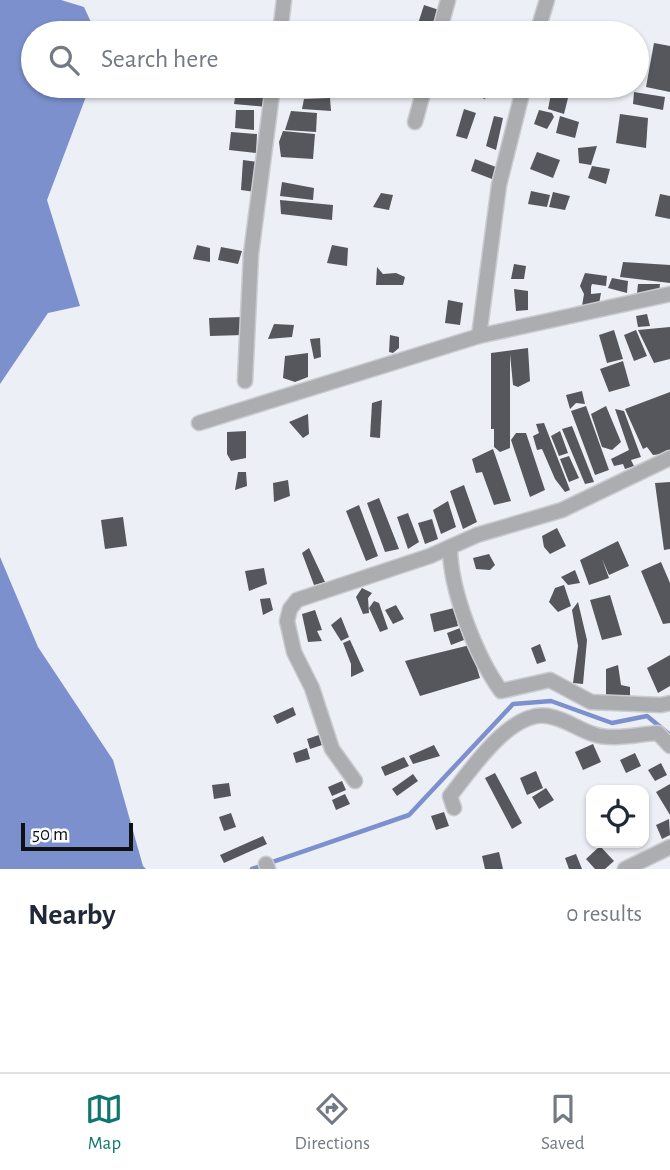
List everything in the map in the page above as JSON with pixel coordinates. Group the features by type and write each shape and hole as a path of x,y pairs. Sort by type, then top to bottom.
{"street":[{"path":"281,21 284,0"},
{"path":"442,21 448,0"},
{"path":"541,21 547,0"},
{"path":"244,381 251,254 271,98"},
{"path":"415,122 422,98"},
{"path":"479,336 499,185 521,98"},
{"path":"198,423 479,336 670,294"},
{"path":"355,781 332,749 312,688 294,652 287,621 289,609 297,600 450,547 477,535 562,510 670,458"},
{"path":"450,547 450,559 466,617 486,670 501,691 550,680 590,702 666,704"},
{"path":"454,808 450,796 494,742 518,723 544,715 571,721 593,735 658,733 670,746"},
{"path":"625,869 670,847"}],"water":[{"path":"0,0 61,0 84,7 90,21 21,21 21,98 85,98 47,200 80,306 48,313 0,384"},
{"path":"0,557 38,647 113,760 146,869 0,869"}],"building":[{"path":"424,5 439,10 435,21 419,21"},
{"path":"654,43 670,46 670,92 649,88"},
{"path":"649,94 665,97 663,110 633,104 634,98 649,98"},
{"path":"235,98 269,98 267,107 234,104"},
{"path":"330,98 331,111 302,109 304,99"},
{"path":"550,98 568,98 564,114 548,109"},
{"path":"464,109 476,113 467,139 456,136"},
{"path":"236,110 254,110 254,130 235,128"},
{"path":"539,110 552,113 554,117 547,129 534,124"},
{"path":"291,111 317,113 316,132 285,130"},
{"path":"620,114 648,118 646,148 616,143"},
{"path":"494,116 503,118 496,150 486,146"},
{"path":"560,116 579,122 575,138 556,133"},
{"path":"283,131 315,134 313,159 281,157 279,142"},
{"path":"231,132 257,134 256,153 229,150"},
{"path":"597,146 591,165 579,163 578,148"},
{"path":"537,152 560,160 553,178 530,169"},
{"path":"475,159 496,167 492,179 471,171"},
{"path":"243,160 257,162 255,192 241,190"},
{"path":"592,166 610,169 606,184 588,178"},
{"path":"282,182 314,188 313,200 280,196"},
{"path":"531,191 550,195 547,207 528,204"},
{"path":"553,192 570,196 565,210 549,207"},
{"path":"381,193 393,195 389,210 373,207"},
{"path":"660,194 670,196 670,219 655,216"},
{"path":"280,200 333,205 332,220 281,214"},
{"path":"197,245 210,248 210,262 193,259"},
{"path":"332,245 348,248 347,266 327,263"},
{"path":"221,247 242,251 238,264 218,260"},
{"path":"623,262 670,265 670,283 620,277"},
{"path":"514,264 526,266 524,279 511,279"},
{"path":"377,267 383,274 396,273 405,277 403,285 376,285"},
{"path":"585,273 607,276 606,286 592,284 591,287 591,294 601,293 599,304 582,306 584,294 580,286"},
{"path":"612,278 628,281 627,293 608,288"},
{"path":"638,284 660,284 659,293 637,293"},
{"path":"514,289 528,291 528,310 516,311"},
{"path":"448,300 463,303 460,325 445,323"},
{"path":"647,314 650,326 638,327 636,316"},
{"path":"242,317 243,335 210,336 209,318"},
{"path":"274,324 294,325 292,337 268,339"},
{"path":"670,327 670,359 654,363 638,330"},
{"path":"614,330 623,359 607,363 599,335"},
{"path":"636,330 647,356 634,361 624,335"},
{"path":"390,335 399,337 399,348 393,353 389,352"},
{"path":"320,338 321,357 314,359 310,339"},
{"path":"528,348 530,381 518,387 513,385 510,354 510,448 500,452 494,447 494,429 491,429 491,353"},
{"path":"308,353 308,377 295,382 283,378 285,356"},
{"path":"623,361 630,386 609,392 600,369"},
{"path":"582,391 585,404 576,403 570,409 566,395"},
{"path":"670,392 670,453 653,455 647,447 643,449 625,409"},
{"path":"382,400 380,438 370,437 372,403"},
{"path":"586,406 609,470 595,475 571,411"},
{"path":"606,406 621,442 612,450 602,447 591,414"},
{"path":"615,409 624,411 641,457 631,460 634,466 625,469 623,464 614,466 611,459 629,450"},
{"path":"308,414 309,434 303,438 289,422"},
{"path":"544,423 570,490 565,492 555,479 542,449 537,450 533,436 539,433 536,424"},
{"path":"572,426 594,482 585,484 562,429"},
{"path":"246,431 246,458 231,461 227,454 227,432"},
{"path":"560,431 568,453 559,456 551,436"},
{"path":"516,433 526,433 545,490 530,497 511,440"},
{"path":"493,449 511,501 494,505 482,472 476,473 472,459"},
{"path":"569,456 579,478 569,482 560,459"},
{"path":"238,472 246,472 247,486 235,490"},
{"path":"288,480 290,496 274,502 273,483"},
{"path":"670,482 670,549 664,550 655,483"},
{"path":"464,485 477,522 463,529 450,491"},
{"path":"379,498 399,549 385,552 367,503"},
{"path":"448,501 456,527 441,534 433,510"},
{"path":"359,505 378,556 366,561 346,511"},
{"path":"408,513 419,542 408,549 397,517"},
{"path":"123,517 127,546 105,549 101,520"},
{"path":"432,519 438,539 425,544 418,523"},
{"path":"557,528 566,546 550,554 544,547 542,536"},
{"path":"618,541 629,566 609,575 602,559 609,578 589,585 580,560"},
{"path":"309,548 325,582 314,585 302,553"},
{"path":"489,554 495,565 490,570 476,569 473,558"},
{"path":"661,562 670,583 670,623 663,624 641,571"},
{"path":"264,568 267,584 249,591 245,571"},
{"path":"575,570 580,583 568,585 561,577"},
{"path":"564,585 571,606 558,612 549,602 555,588"},
{"path":"362,588 372,593 368,598 369,613 363,614 356,597"},
{"path":"610,595 622,635 602,640 590,600"},
{"path":"270,598 273,610 263,615 260,599"},
{"path":"374,601 379,603 388,629 380,632 369,608"},
{"path":"578,602 587,640 583,684 573,683 578,646 572,610"},
{"path":"396,605 404,619 393,624 385,610"},
{"path":"454,608 458,626 434,632 430,614"},
{"path":"315,610 322,630 317,631 322,641 308,642 302,614"},
{"path":"341,617 349,637 341,641 331,625"},
{"path":"460,628 464,640 451,645 447,633"},
{"path":"350,640 364,671 351,677 351,664 343,643"},
{"path":"540,644 546,661 537,664 531,648"},
{"path":"470,645 480,678 420,696 405,661"},
{"path":"670,655 670,686 658,693 647,668"},
{"path":"618,665 621,685 630,687 630,700 606,699 606,669"},
{"path":"293,707 296,715 277,724 273,716"},
{"path":"319,735 322,745 310,749 307,739"},
{"path":"593,744 601,762 583,770 575,752"},
{"path":"434,745 440,756 413,764 409,756"},
{"path":"307,748 310,759 296,763 293,753"},
{"path":"635,753 641,766 626,773 620,760"},
{"path":"404,757 409,766 385,776 381,767"},
{"path":"661,763 667,775 655,781 648,770"},
{"path":"536,771 543,788 527,795 520,778"},
{"path":"495,773 522,823 512,829 485,778"},
{"path":"413,774 418,781 397,796 392,789"},
{"path":"342,781 346,790 332,796 328,787"},
{"path":"229,783 231,796 214,799 212,785"},
{"path":"670,784 670,815 656,792"},
{"path":"546,788 554,800 539,809 532,797"},
{"path":"345,794 350,804 336,810 332,800"},
{"path":"444,812 449,826 436,830 431,816"},
{"path":"231,813 236,827 224,831 219,817"},
{"path":"669,819 670,835 662,839 656,825"},
{"path":"263,836 267,844 224,863 220,855"},
{"path":"598,848 602,848 614,861 605,869 595,869 586,859"},
{"path":"499,852 503,869 485,869 482,856"},
{"path":"576,854 582,869 569,869 565,858"}],"waterway":[{"path":"252,869 409,815 513,704 551,701 612,723 647,716 670,735"}]}
